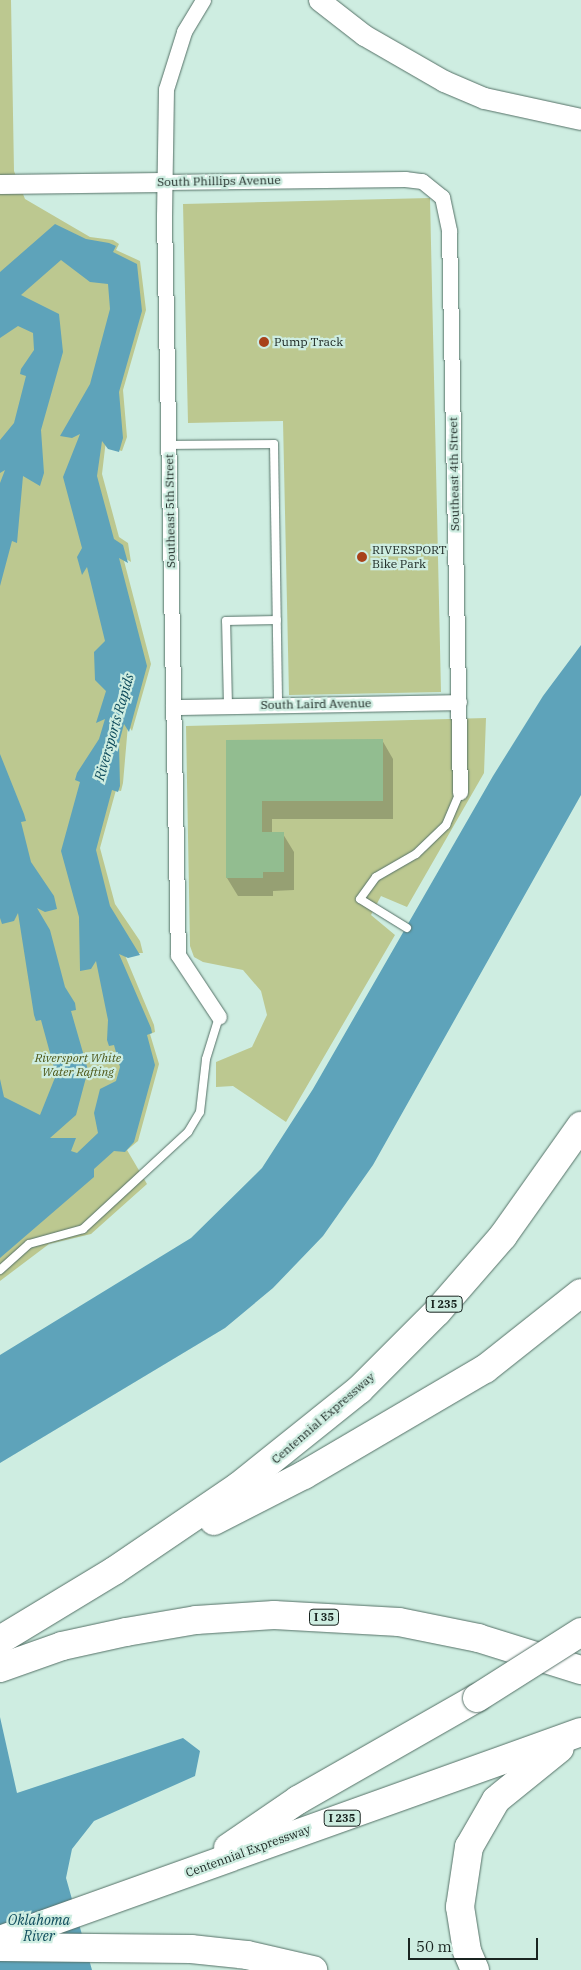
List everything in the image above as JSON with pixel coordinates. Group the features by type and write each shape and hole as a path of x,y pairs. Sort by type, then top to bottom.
{"highway":[{"name":"Centennial Expressway","path":"0,1640 52,1606 114,1571 280,1457 359,1390 437,1312 503,1236 581,1126"},
{"path":"114,1571 304,1475 485,1369 581,1293"},
{"name":"I 35","path":"0,1668 62,1646 196,1620 331,1617 399,1622 469,1636 581,1670"},
{"path":"198,1869 298,1800 477,1698 581,1632"},
{"name":"Centennial Expressway","path":"0,1940 581,1732"},
{"path":"475,1970 467,1951 460,1907 469,1847 496,1800 581,1732"},
{"path":"0,1947 146,1948 247,1955 313,1970"}],"main road":[{"path":"319,0 364,35 444,81 484,98 581,119"}],"street":[{"name":"Southeast 5th Street","path":"203,0 184,32 166,89 164,182 168,445 178,956 219,1017"},
{"name":"South Phillips Avenue","path":"0,184 405,179 436,190"},
{"name":"Southeast 4th Street","path":"436,190 442,197 449,232 460,792"},
{"name":"South Laird Avenue","path":"174,707 459,702"}],"lane":[{"path":"168,445 274,444 278,705"},
{"path":"228,706 226,621 277,620"},
{"path":"407,928 360,899 376,877 416,854 446,825 460,792"},
{"path":"0,1270 29,1244 83,1229 188,1132 200,1112 206,1060 219,1017"}],"green space":[{"name":"Riversport White Water Rafting","path":"0,0 11,0 14,171 25,199 90,237 113,240 119,244 116,250 140,261 146,310 123,390 127,437 122,451 111,448 106,440 102,474 119,537 128,543 131,562 123,557 151,664 132,731 128,725 123,783 121,791 116,790 100,848 115,904 140,941 143,953 124,953 154,1025 155,1032 150,1034 159,1064 138,1141 127,1150 147,1184 91,1234 49,1244 0,1281"},
{"name":"RIVERSPORT Bike Park","path":"430,198 441,692 289,695 283,421 188,423 183,204"},
{"path":"486,718 484,773 407,907 381,896 371,915 395,935 286,1122 233,1086 216,1087 216,1062 252,1047 267,1015 261,991 243,970 203,962 194,957 190,946 186,726"}],"water":[{"name":"Riversports Rapids","path":"55,224 86,239 116,246 113,252 137,264 142,311 119,392 123,438 119,452 108,449 102,441 97,476 114,539 123,545 128,563 119,558 147,666 129,732 124,724 119,743 120,786 118,792 112,790 96,850 110,906 140,955 128,958 119,954 151,1028 152,1033 147,1035 155,1065 134,1142 125,1152 114,1151 94,1169 94,1177 0,1258 0,1079 4,1097 40,1115 56,1075 41,1020 36,1021 34,1015 18,913 14,921 2,924 0,918 0,754 24,814 26,821 21,822 31,862 54,896 57,909 45,912 37,908 50,930 65,987 75,1003 76,1010 71,1011 88,1070 76,1115 50,1138 76,1138 71,1151 77,1153 98,1133 94,1113 100,1089 116,1081 120,1067 114,1045 109,1046 107,1040 108,1020 96,961 91,969 80,971 79,917 61,851 80,782 75,780 77,773 99,739 105,719 96,723 106,691 95,680 94,652 105,641 87,567 82,575 77,557 82,548 63,477 80,434 72,438 60,436 90,384 110,309 108,284 90,282 61,260 21,295 59,314 63,352 41,430 44,473 40,486 23,476 17,543 12,541 0,586 0,483 5,470 0,473 0,440 14,423 26,376 20,374 21,369 34,350 33,333 18,326 0,338 0,272"},
{"path":"581,645 581,795 373,1165 323,1236 273,1288 225,1328 0,1463 0,1355 191,1238 262,1168 313,1089 493,776 543,696"},
{"name":"Oklahoma River","path":"0,1717 17,1793 183,1738 200,1751 195,1776 94,1821 72,1849 66,1878 92,1970 0,1970"}],"building":[{"path":"383,739 383,801 262,801 262,832 284,832 284,872 263,872 263,878 226,878 226,740"}],"place":[{"name":"Pump Track","path":"264,342"},
{"name":"RIVERSPORT Bike Park","path":"362,557"}]}
